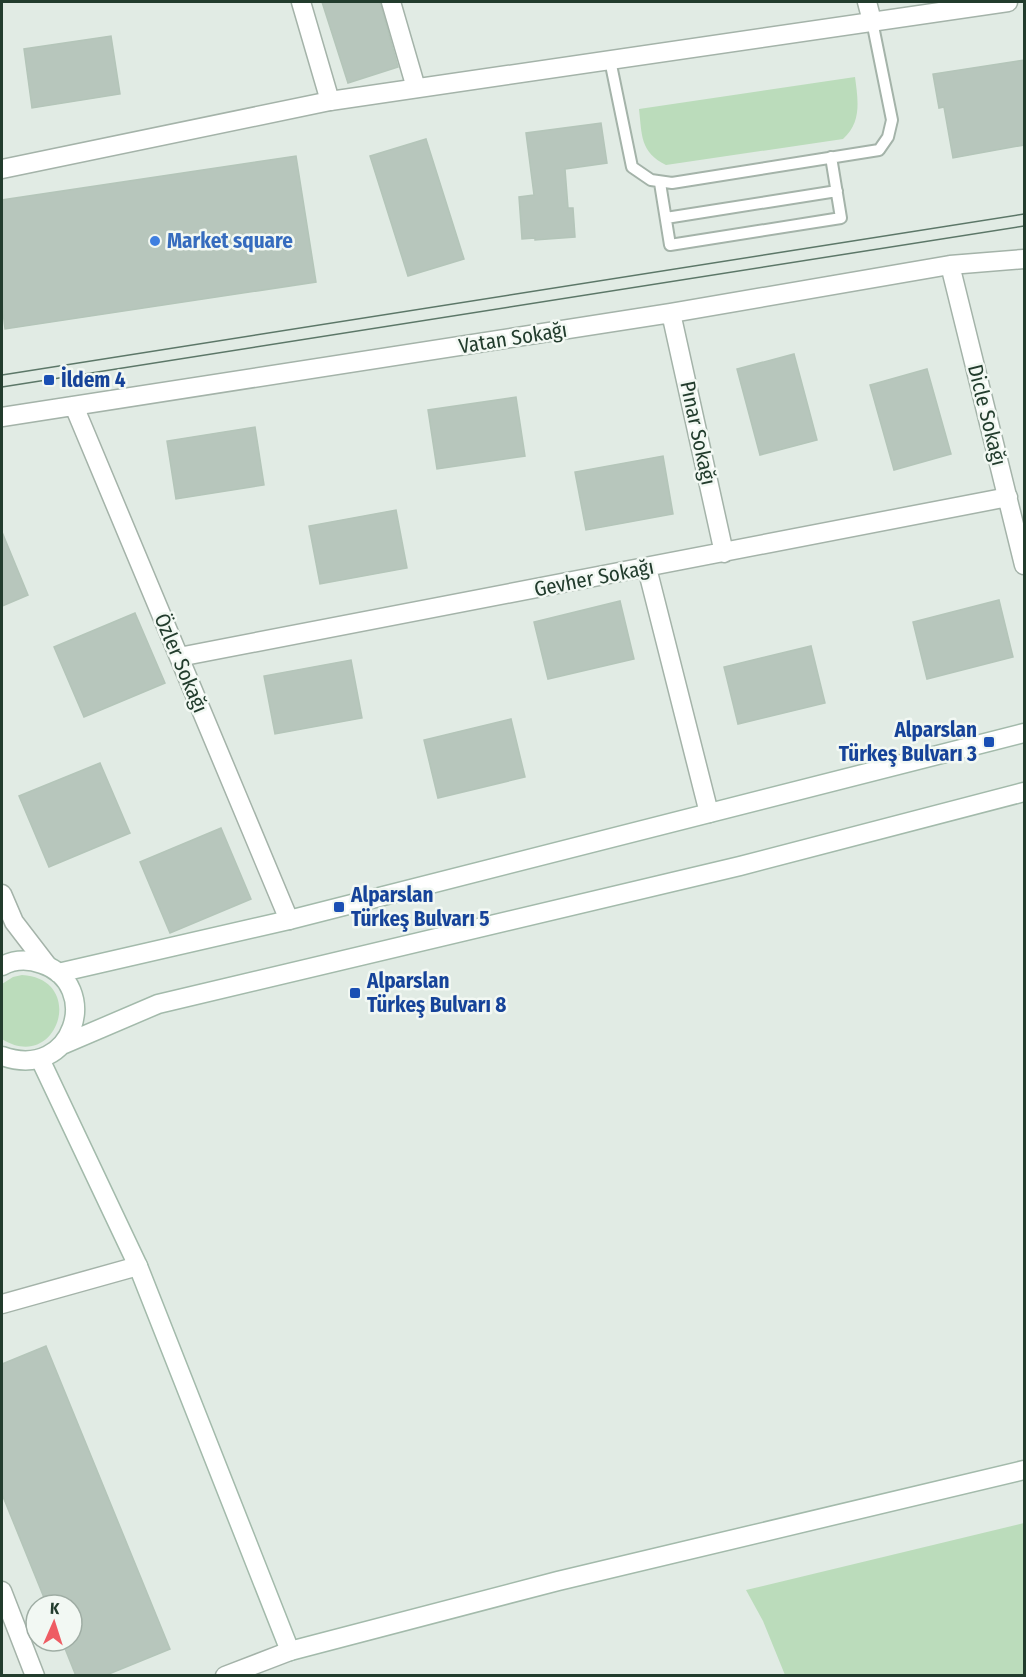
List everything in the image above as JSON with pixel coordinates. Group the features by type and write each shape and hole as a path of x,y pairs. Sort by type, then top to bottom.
{"street":[{"path":"300,2 330,100"},
{"path":"391,2 416,88"},
{"path":"867,2 872,21"},
{"path":"2,169 330,100 1008,2"},
{"name":"Vatan Sokağı","path":"2,417 671,313 950,265 1024,259"},
{"name":"Dicle Sokağı","path":"950,265 1024,565"},
{"name":"Pınar Sokağı","path":"671,313 724,553"},
{"name":"Özler Sokağı","path":"74,406 289,920"},
{"name":"Gevher Sokağı","path":"179,657 1008,497"},
{"path":"647,568 709,813"},
{"path":"2,966 21,960 35,961 53,969 289,920 1024,733"},
{"path":"62,1045 158,1004 740,866 1024,792"},
{"path":"2,894 14,922 70,989 75,1008 70,1034 52,1054 27,1062 14,1061 2,1056"},
{"path":"40,1059 138,1266 290,1652"},
{"path":"2,1304 138,1266"},
{"path":"225,1676 290,1652 580,1575 1024,1470"},
{"path":"2,1591 35,1676"}],"lane":[{"path":"610,60 632,167 660,183 672,183 879,150 891,128 890,111 872,21"},
{"path":"660,183 670,245 841,218 831,157"},
{"path":"666,218 837,191"}],"green space":[{"path":"855,77 858,102 856,118 843,139 666,165 651,154 644,142 639,109"},
{"path":"22,975 42,980 54,992 59,1006 57,1022 50,1035 38,1044 21,1046 2,1039 2,984 13,977"},
{"path":"1024,1523 1024,1675 785,1675 763,1621 746,1590"}],"building":[{"path":"322,2 380,2 398,67 348,83"},
{"path":"111,36 120,94 32,108 24,49"},
{"path":"1024,60 1024,145 953,158 944,107 939,108 933,74"},
{"path":"601,123 607,163 565,169 568,208 573,208 575,237 522,239 519,197 534,195 526,133"},
{"path":"426,139 464,259 408,276 370,156"},
{"name":"Market square","path":"296,156 316,282 5,329 2,303 2,200"},
{"path":"794,354 817,440 760,455 737,369"},
{"path":"927,369 951,454 894,470 870,385"},
{"path":"516,397 525,456 437,469 428,410"},
{"path":"255,427 264,485 176,499 167,441"},
{"path":"663,456 673,514 586,530 575,472"},
{"path":"396,510 407,568 320,584 309,526"},
{"path":"2,532 28,595 2,606"},
{"path":"999,600 1013,657 927,679 913,622"},
{"path":"620,601 634,659 548,679 534,622"},
{"path":"135,613 165,683 84,717 54,647"},
{"path":"811,646 825,703 738,724 724,667"},
{"path":"351,660 362,718 275,734 264,676"},
{"path":"511,719 525,777 438,798 424,740"},
{"path":"100,763 130,833 49,867 19,796"},
{"path":"221,828 251,899 170,933 140,862"},
{"path":"46,1346 170,1649 104,1676 76,1676 67,1653 84,1653 84,1593 42,1593 2,1494 2,1364"}],"tram line":[{"path":"2,375 1024,214"},
{"path":"2,387 1024,226"}],"place":[{"name":"Market square","path":"155,241"},
{"name":"İldem 4","path":"49,380"},
{"name":"Alparslan Türkeş Bulvarı 3","path":"989,742"},
{"name":"Alparslan Türkeş Bulvarı 5","path":"339,907"},
{"name":"Alparslan Türkeş Bulvarı 8","path":"355,993"}]}
